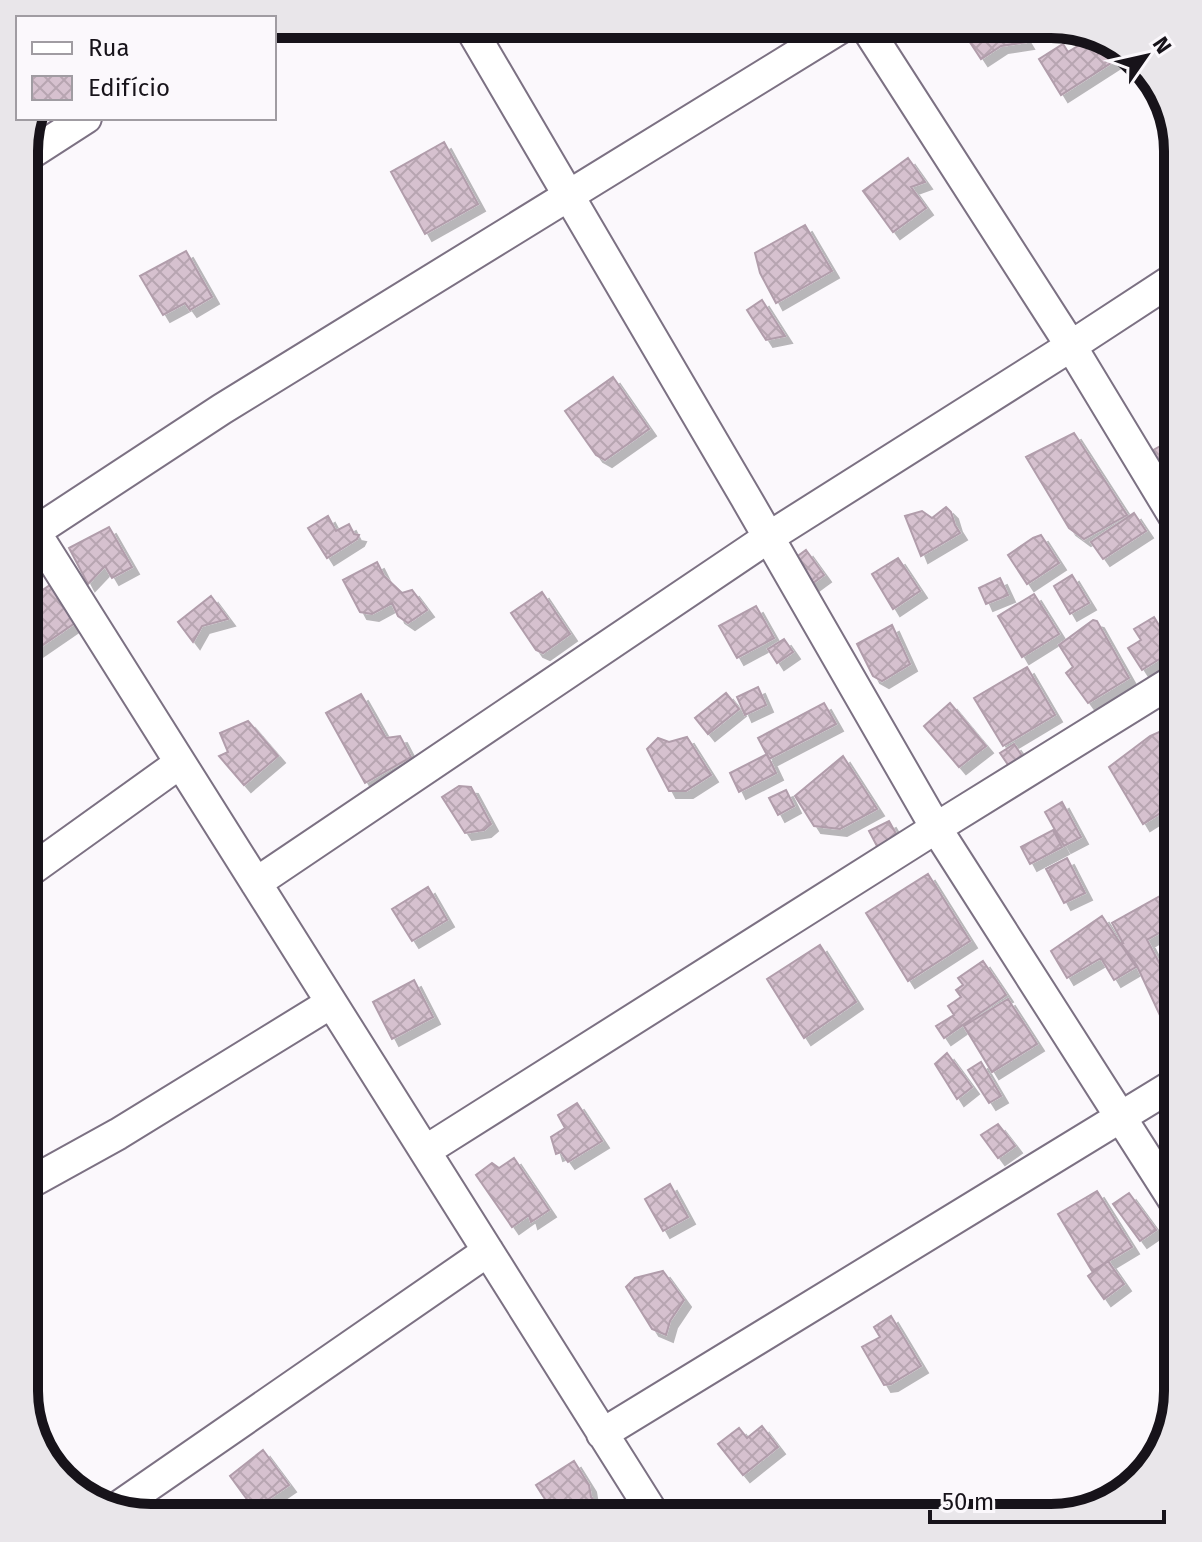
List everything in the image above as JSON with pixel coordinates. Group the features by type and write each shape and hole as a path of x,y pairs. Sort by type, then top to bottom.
{"street":[{"path":"476,38 936,828 1164,1185"},
{"path":"38,530 222,409 825,38"},
{"path":"873,38 1071,346 1164,500"},
{"path":"38,149 83,120"},
{"path":"256,883 769,537 1164,285"},
{"path":"38,550 180,763 645,1504"},
{"path":"425,1151 1164,687"},
{"path":"38,865 180,763"},
{"path":"38,1178 118,1134 331,1003"},
{"path":"602,1434 1164,1091"},
{"path":"126,1501 488,1251"}],"building":[{"path":"967,38 1025,38 1027,42 1001,46 981,59"},
{"path":"1083,43 1106,52 1106,66 1061,95 1039,59 1063,44 1068,52"},
{"path":"444,142 478,204 425,234 391,172"},
{"path":"908,158 925,182 911,187 926,208 893,232 863,191"},
{"path":"805,225 832,271 776,303 760,273 755,253"},
{"path":"186,251 212,297 190,310 185,303 163,315 140,276"},
{"path":"762,300 785,336 766,340 747,310"},
{"path":"613,377 649,429 605,460 596,455 565,411"},
{"path":"1074,433 1127,515 1084,539 1069,528 1026,457"},
{"path":"1164,444 1164,478 1148,453"},
{"path":"946,507 960,533 921,556 905,516 922,511 932,518"},
{"path":"1134,513 1146,531 1103,559 1091,542"},
{"path":"328,516 336,531 349,524 354,534 359,535 327,558 308,528"},
{"path":"109,527 132,567 112,578 105,566 88,584 69,548"},
{"path":"1041,535 1059,563 1027,584 1008,555"},
{"path":"806,550 824,575 805,589 787,564"},
{"path":"898,558 920,591 893,609 872,574"},
{"path":"377,562 384,576 402,593 412,590 427,610 408,623 398,616 392,603 372,614 360,612 343,580"},
{"path":"1072,575 1089,603 1070,614 1054,586"},
{"path":"1000,578 1008,595 986,604 979,588"},
{"path":"50,585 75,623 38,648 38,593"},
{"path":"542,592 570,634 543,653 536,650 511,613"},
{"path":"1034,594 1059,634 1022,657 998,616"},
{"path":"211,596 228,619 202,626 193,642 178,622"},
{"path":"756,606 774,638 737,658 719,626"},
{"path":"1154,617 1164,634 1164,656 1142,670 1128,648 1141,640 1134,629"},
{"path":"1093,620 1097,621 1129,678 1088,703 1066,673 1073,667 1059,645"},
{"path":"892,625 910,664 882,681 873,676 857,644"},
{"path":"784,639 793,652 777,663 768,649"},
{"path":"1027,667 1055,715 1003,746 974,698"},
{"path":"758,687 766,705 745,715 737,697"},
{"path":"726,693 739,709 708,734 695,718"},
{"path":"361,694 386,738 400,736 411,757 365,783 326,713"},
{"path":"824,703 836,724 769,759 758,738"},
{"path":"950,703 986,746 959,767 924,726"},
{"path":"248,721 278,756 244,785 219,756 228,752 220,733"},
{"path":"1164,730 1164,811 1143,824 1109,767 1150,736"},
{"path":"687,737 711,775 686,791 669,791 647,749 658,738 669,742"},
{"path":"1014,744 1029,766 1015,775 1000,753"},
{"path":"767,754 776,773 739,792 730,773"},
{"path":"843,756 877,809 840,829 814,826 795,796"},
{"path":"459,786 471,787 491,824 484,830 465,833 442,797"},
{"path":"786,790 794,806 778,815 769,798"},
{"path":"1062,802 1081,837 1064,846 1045,812"},
{"path":"889,821 899,839 879,850 869,831"},
{"path":"1053,830 1062,847 1030,864 1021,847"},
{"path":"1067,858 1085,893 1064,903 1046,869"},
{"path":"928,874 970,941 908,981 866,913"},
{"path":"428,887 447,920 412,941 392,909"},
{"path":"1164,894 1164,930 1147,940 1164,972 1164,1024 1137,966 1112,923"},
{"path":"1102,916 1136,967 1114,980 1101,958 1067,978 1051,951"},
{"path":"820,945 856,1002 804,1038 767,979"},
{"path":"983,961 1006,995 944,1038 936,1026 954,1015 948,1006 961,997 956,990 963,985 958,978"},
{"path":"414,980 433,1017 392,1039 373,1002"},
{"path":"1008,999 1037,1044 992,1072 964,1026"},
{"path":"947,1053 972,1087 957,1099 935,1064"},
{"path":"981,1062 1001,1096 989,1103 968,1070"},
{"path":"577,1103 602,1141 568,1162 561,1152 556,1154 551,1137 565,1128 558,1115"},
{"path":"998,1124 1015,1146 998,1158 981,1135"},
{"path":"514,1158 549,1210 531,1222 529,1215 512,1227 476,1175 492,1163 499,1168"},
{"path":"670,1184 688,1217 663,1231 645,1199"},
{"path":"1097,1191 1132,1247 1092,1271 1058,1214"},
{"path":"1129,1193 1156,1230 1140,1241 1113,1204"},
{"path":"1108,1261 1124,1284 1104,1299 1088,1276"},
{"path":"663,1271 684,1300 670,1321 666,1335 652,1329 626,1287 635,1278"},
{"path":"891,1316 921,1366 884,1385 862,1347 880,1337 874,1327"},
{"path":"762,1426 778,1447 743,1475 718,1444 739,1428 747,1438"},
{"path":"263,1450 289,1485 261,1504 250,1504 230,1476"},
{"path":"574,1461 597,1504 548,1504 536,1485"}]}
